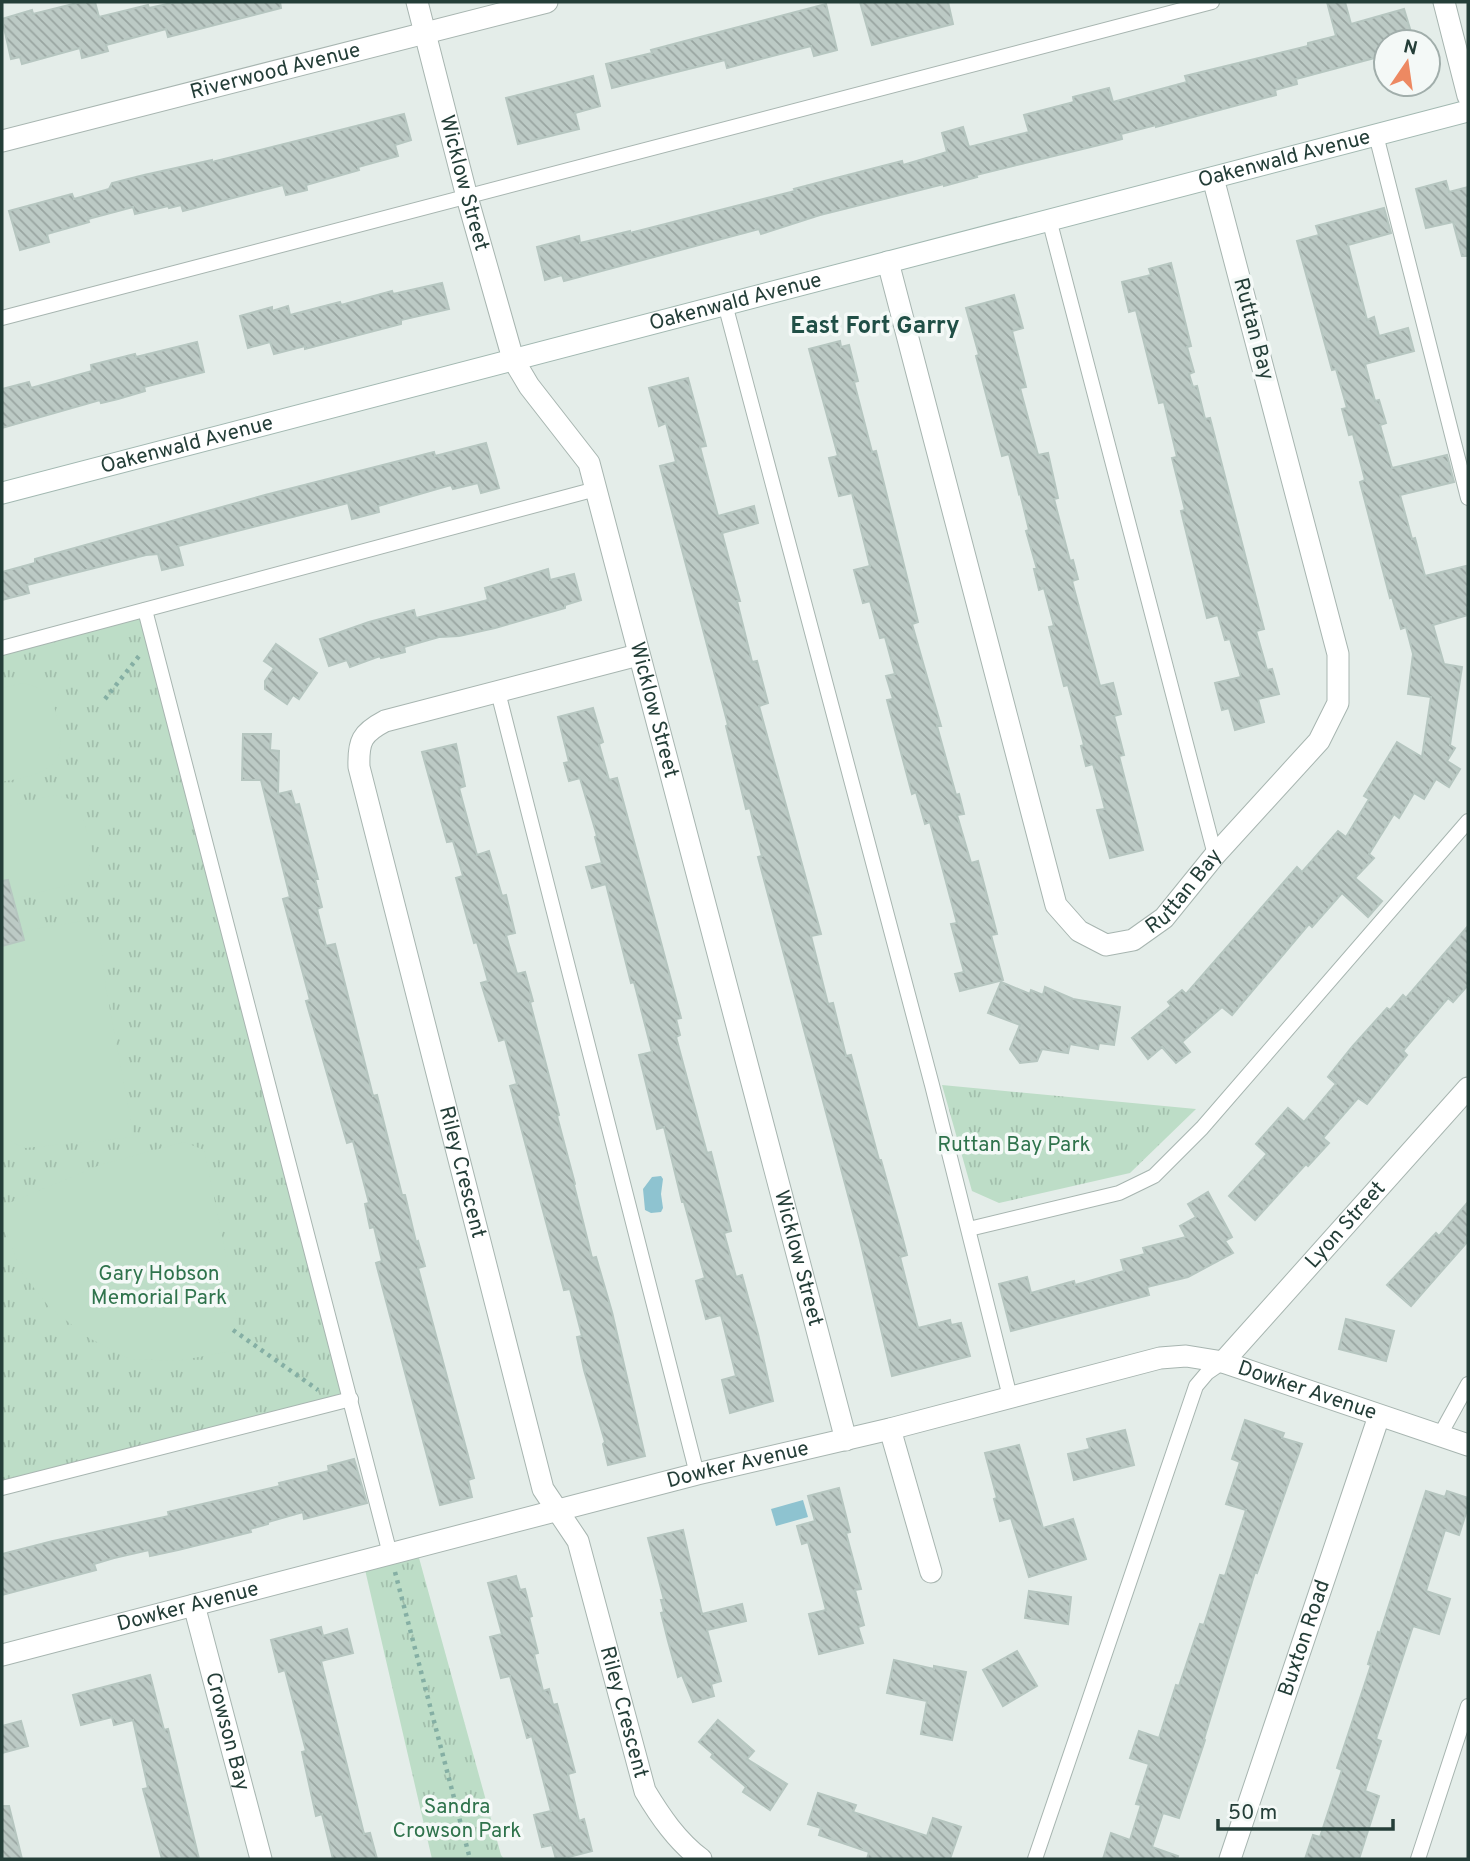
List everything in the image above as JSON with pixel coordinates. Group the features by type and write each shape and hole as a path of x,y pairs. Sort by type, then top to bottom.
{"street":[{"name":"Wicklow Street","path":"418,2 467,197 513,359 529,386 589,463 846,1440"},
{"name":"Riverwood Avenue","path":"2,141 547,2"},
{"path":"1444,2 1468,96"},
{"name":"Oakenwald Avenue","path":"2,493 1468,111"},
{"name":"Ruttan Bay","path":"888,262 1056,905 1079,931 1106,945 1133,940 1164,918 1215,855 1319,741 1338,702 1338,654 1213,178"},
{"name":"Riley Crescent","path":"638,655 385,721 371,728 363,737 358,750 359,767 544,1489 578,1541 645,1791 661,1817 689,1850 701,1859"},
{"name":"Lyon Street","path":"1223,1362 1468,1088"},
{"name":"Dowker Avenue","path":"2,1655 697,1474 890,1429 1160,1358 1186,1356 1223,1362 1468,1445"},
{"name":"Buxton Road","path":"1230,1859 1379,1416"},
{"path":"890,1429 931,1572"},
{"name":"Crowson Bay","path":"194,1605 261,1859"}],"lane":[{"path":"2,318 1212,2"},
{"path":"1376,135 1468,498"},
{"path":"1049,219 1215,855"},
{"path":"724,304 969,1229 1010,1397"},
{"path":"2,648 596,489"},
{"path":"145,610 390,1554"},
{"path":"498,692 697,1474"},
{"path":"969,1229 1119,1193 1154,1176 1202,1128 1468,821"},
{"path":"1035,1859 1196,1386 1207,1373 1223,1362"},
{"path":"1440,1435 1468,1384"},
{"path":"2,1489 351,1399"},
{"path":"1418,1859 1468,1706"}],"path":[{"path":"105,699 152,639"},
{"path":"233,1330 336,1403"},
{"path":"390,1554 470,1859"}],"green space":[{"name":"Gary Hobson Memorial Park","path":"145,610 351,1399 2,1488 2,648"},
{"path":"23,683 35,686 50,698 56,711 59,729 59,754 45,770 2,782 2,688"},
{"path":"53,795 70,799 81,811 93,854 88,871 76,883 2,902 2,808"},
{"path":"83,921 100,936 106,989 134,1137 25,1148 2,1137 2,942 34,929"},
{"name":"Ruttan Bay Park","path":"942,1085 1196,1109 1130,1173 999,1203 972,1191"},
{"path":"184,1142 204,1150 242,1349 177,1361 130,1359 89,1338 50,1308 22,1273 2,1222 2,1206 100,1165"},
{"name":"Sandra Crowson Park","path":"416,1547 504,1859 432,1859 363,1561"}],"water":[{"path":"661,1176 663,1208 661,1212 651,1213 645,1210 643,1189 652,1177"},
{"path":"803,1500 808,1517 776,1526 771,1509"}],"building":[{"path":"81,2 95,2 99,17 148,5 149,8 176,2 280,2 281,8 168,37 166,29 106,45 108,51 82,58 80,48 22,64 20,57 11,59 2,19 32,10 33,14"},
{"path":"860,2 948,2 953,24 872,45"},
{"path":"1327,2 1345,2 1351,24 1404,9 1410,28 1372,28 1372,59 1296,79 1297,84 1275,90 1276,95 1121,134 1122,139 976,175 977,177 944,186 820,215 761,234 759,229 564,281 562,275 545,280 537,247 579,236 580,243 630,233 902,161 903,165 947,152 942,133 963,127 969,147 1029,132 1024,115 1074,102 1073,97 1109,88 1113,102 1187,82 1185,76 1308,46 1308,43 1336,36"},
{"path":"826,4 837,50 814,56 811,46 727,68 725,60 612,88 606,64"},
{"path":"593,76 600,106 575,113 579,129 518,144 506,98"},
{"path":"404,114 411,140 395,145 398,156 306,185 307,190 286,195 283,185 183,211 181,205 135,214 133,207 47,234 49,242 20,250 9,211 72,194 74,199 109,189 112,183 212,162"},
{"path":"1446,181 1449,192 1468,187 1468,256 1462,256 1453,222 1426,228 1416,189"},
{"path":"1384,208 1391,233 1348,245 1367,320 1374,317 1379,336 1408,328 1414,351 1365,364 1375,401 1379,400 1386,423 1380,425 1392,468 1447,455 1454,482 1400,495 1425,576 1466,566 1468,615 1433,625 1444,664 1462,667 1450,745 1455,748 1447,761 1460,769 1449,787 1436,779 1424,799 1414,793 1399,818 1394,814 1369,854 1374,858 1355,878 1382,901 1368,917 1342,893 1312,927 1309,924 1232,1015 1222,1007 1182,1042 1190,1052 1176,1063 1162,1047 1148,1059 1132,1038 1171,1006 1168,1002 1182,990 1186,994 1297,867 1302,872 1338,831 1346,837 1369,799 1364,796 1397,742 1422,757 1431,697 1408,694 1413,654 1406,627 1401,629 1392,597 1390,598 1360,482 1365,480 1353,434 1349,435 1342,409 1347,408 1336,369 1332,370 1297,241 1319,235 1316,226"},
{"path":"1171,263 1191,346 1187,347 1194,372 1189,374 1193,387 1197,386 1205,419 1210,418 1264,629 1256,631 1267,670 1272,669 1279,694 1258,699 1264,722 1235,730 1229,708 1222,710 1215,683 1241,677 1230,639 1225,640 1218,615 1207,618 1181,511 1185,510 1172,458 1177,457 1164,402 1159,403 1136,310 1129,312 1122,282 1151,275 1149,269"},
{"path":"442,283 449,309 401,320 401,324 305,349 305,346 274,354 270,342 248,348 240,316 272,307 272,311 288,306 290,315 392,291 393,294"},
{"path":"1014,295 1023,328 1012,331 1026,387 1020,388 1038,455 1048,453 1058,498 1054,499 1070,561 1073,560 1078,579 1072,581 1100,686 1113,683 1121,714 1114,716 1124,755 1119,756 1143,850 1110,858 1097,810 1105,809 1093,764 1086,766 1081,746 1084,745 1068,685 1064,686 1049,627 1054,626 1044,588 1039,590 1020,493 1009,454 1002,456 966,308"},
{"path":"840,341 841,347 849,345 858,381 854,382 872,452 876,451 918,622 912,624 941,726 937,726 964,814 957,815 971,863 978,861 997,934 991,935 1003,980 960,991 955,974 964,972 951,924 957,923 930,822 925,824 916,792 912,794 887,700 893,699 886,676 895,674 885,637 880,638 870,601 863,603 854,570 870,566 852,493 839,496 829,458 838,456 809,349"},
{"path":"197,342 204,372 144,387 145,391 118,399 101,403 100,400 2,428 2,389 29,382 31,388 92,371 91,365"},
{"path":"688,378 706,446 700,447 718,516 754,506 758,523 722,533 740,601 737,601 752,662 757,661 768,703 759,706 821,934 811,936 828,1004 833,1003 846,1056 851,1055 900,1228 907,1255 900,1257 918,1328 950,1320 951,1325 961,1323 970,1356 892,1376 860,1240 758,857 762,856 750,808 746,809 726,726 728,725 660,466 676,462 666,423 659,426 649,388"},
{"path":"486,443 499,488 481,493 478,483 453,489 451,485 378,506 379,512 352,519 348,503 178,546 183,565 162,570 158,554 146,555 27,585 29,593 2,600 2,572 35,563 35,559 265,495 434,452 435,456"},
{"path":"548,569 550,580 574,574 581,600 565,605 565,608 495,628 459,636 439,637 404,647 405,652 381,658 380,656 350,667 347,660 329,666 320,639 414,610 416,618 488,600 485,588"},
{"path":"276,644 317,673 299,699 293,695 287,704 265,689 265,681 274,668 264,661"},
{"path":"593,708 603,742 599,744 609,780 617,778 681,1018 676,1019 680,1035 676,1037 707,1153 711,1152 731,1231 724,1233 736,1277 742,1275 773,1401 730,1413 722,1380 736,1376 721,1315 706,1319 696,1281 705,1278 682,1202 664,1127 657,1129 639,1055 652,1052 634,982 631,983 606,884 592,888 586,867 602,863 595,837 597,836 580,778 569,781 564,763 569,762 558,717"},
{"path":"243,734 271,734 270,750 279,751 278,794 291,791 295,805 299,804 318,879 315,879 322,907 317,909 326,946 335,944 373,1096 377,1095 402,1195 405,1195 416,1242 418,1241 425,1266 418,1268 474,1478 468,1480 472,1497 440,1505 376,1263 382,1261 374,1227 370,1228 365,1204 369,1203 353,1141 347,1143 306,1001 310,1000 283,899 290,897 261,780 242,780"},
{"path":"456,744 465,786 459,788 477,855 489,851 502,896 506,895 515,933 506,935 517,974 525,972 533,1001 530,1002 559,1115 557,1116 592,1258 596,1257 612,1312 645,1456 608,1465 603,1444 605,1442 584,1370 577,1337 582,1336 570,1289 564,1290 510,1086 517,1084 505,1039 499,1041 481,983 488,981 456,878 463,876 453,841 447,842 422,752"},
{"path":"8,880 24,940 2,946 2,881"},
{"path":"1468,926 1468,985 1453,1002 1448,998 1403,1051 1407,1055 1367,1104 1358,1098 1323,1138 1329,1143 1255,1220 1229,1196 1267,1154 1256,1144 1288,1108 1304,1122 1336,1084 1328,1077 1352,1047 1387,1008 1390,1010 1403,995 1406,998"},
{"path":"1001,982 1030,994 1031,990 1043,995 1045,987 1073,999 1120,1007 1114,1045 1099,1043 1098,1049 1070,1044 1068,1053 1042,1049 1037,1061 1020,1063 1010,1049 1020,1025 988,1013"},
{"path":"1208,1192 1232,1237 1225,1241 1233,1253 1188,1277 1147,1287 1149,1295 1011,1331 999,1284 1027,1277 1031,1293 1074,1281 1075,1285 1124,1271 1121,1260 1145,1254 1143,1248 1186,1237 1180,1226 1196,1217 1188,1204"},
{"path":"1468,1202 1468,1241 1411,1306 1387,1285 1436,1233 1439,1236"},
{"path":"1346,1319 1394,1331 1386,1361 1339,1349"},
{"path":"1245,1420 1284,1433 1282,1438 1302,1444 1257,1573 1255,1572 1179,1818 1163,1813 1152,1847 1178,1856 1177,1859 1103,1859 1111,1833 1130,1840 1141,1805 1136,1804 1149,1764 1130,1758 1139,1731 1159,1738 1200,1624 1204,1625 1220,1575 1225,1576 1246,1510 1226,1504 1240,1462 1232,1459"},
{"path":"1125,1430 1134,1465 1074,1480 1068,1454 1090,1449 1087,1439"},
{"path":"1019,1445 1043,1528 1073,1519 1086,1559 1029,1577 1011,1518 1000,1521 985,1453"},
{"path":"354,1459 367,1503 304,1519 303,1512 268,1522 250,1529 251,1532 178,1550 150,1556 149,1550 114,1558 94,1564 96,1570 2,1595 2,1554 169,1516 168,1512 280,1486 279,1483 329,1471 328,1466"},
{"path":"839,1488 850,1532 846,1533 861,1589 855,1590 864,1625 858,1627 863,1643 819,1654 809,1614 826,1610 808,1542 802,1544 797,1526 815,1521 808,1496"},
{"path":"1426,1491 1445,1497 1447,1491 1468,1498 1468,1507 1459,1535 1445,1530 1426,1591 1450,1599 1439,1634 1413,1626 1376,1739 1381,1741 1365,1791 1379,1796 1359,1859 1305,1859 1313,1835 1320,1837 1342,1770 1337,1768 1371,1665 1368,1664"},
{"path":"683,1530 702,1614 742,1604 746,1621 707,1630 721,1681 711,1684 714,1696 693,1702 682,1675 678,1677 668,1641 661,1613 664,1612 661,1600 664,1600 648,1538"},
{"path":"516,1576 520,1590 525,1589 532,1616 529,1617 538,1653 534,1654 543,1691 549,1689 553,1705 557,1704 575,1772 568,1774 579,1821 584,1819 592,1851 561,1859 556,1859 552,1845 542,1847 534,1815 551,1811 532,1736 527,1738 510,1676 501,1678 490,1637 502,1634 488,1583"},
{"path":"1029,1591 1071,1597 1068,1624 1025,1618"},
{"path":"321,1627 323,1636 347,1629 353,1653 321,1661 364,1834 370,1833 377,1859 333,1859 322,1814 316,1816 302,1752 306,1751 285,1670 279,1672 271,1640"},
{"path":"1017,1651 1037,1686 1003,1706 983,1670"},
{"path":"894,1660 934,1669 934,1666 966,1672 952,1740 921,1734 927,1701 887,1693"},
{"path":"150,1675 164,1730 168,1729 199,1859 162,1859 143,1789 148,1788 133,1720 114,1725 112,1717 81,1725 73,1695"},
{"path":"718,1720 754,1751 747,1759 787,1784 770,1810 743,1792 746,1787 711,1757 713,1754 699,1742"},
{"path":"21,1721 28,1746 2,1753 2,1726"},
{"path":"818,1793 856,1805 853,1812 927,1836 933,1818 961,1827 950,1859 867,1859 869,1852 819,1835 821,1828 808,1824"},
{"path":"2,1806 9,1806 22,1859 2,1859"}],"district":[{"name":"East Fort Garry","path":"875,327"}]}
